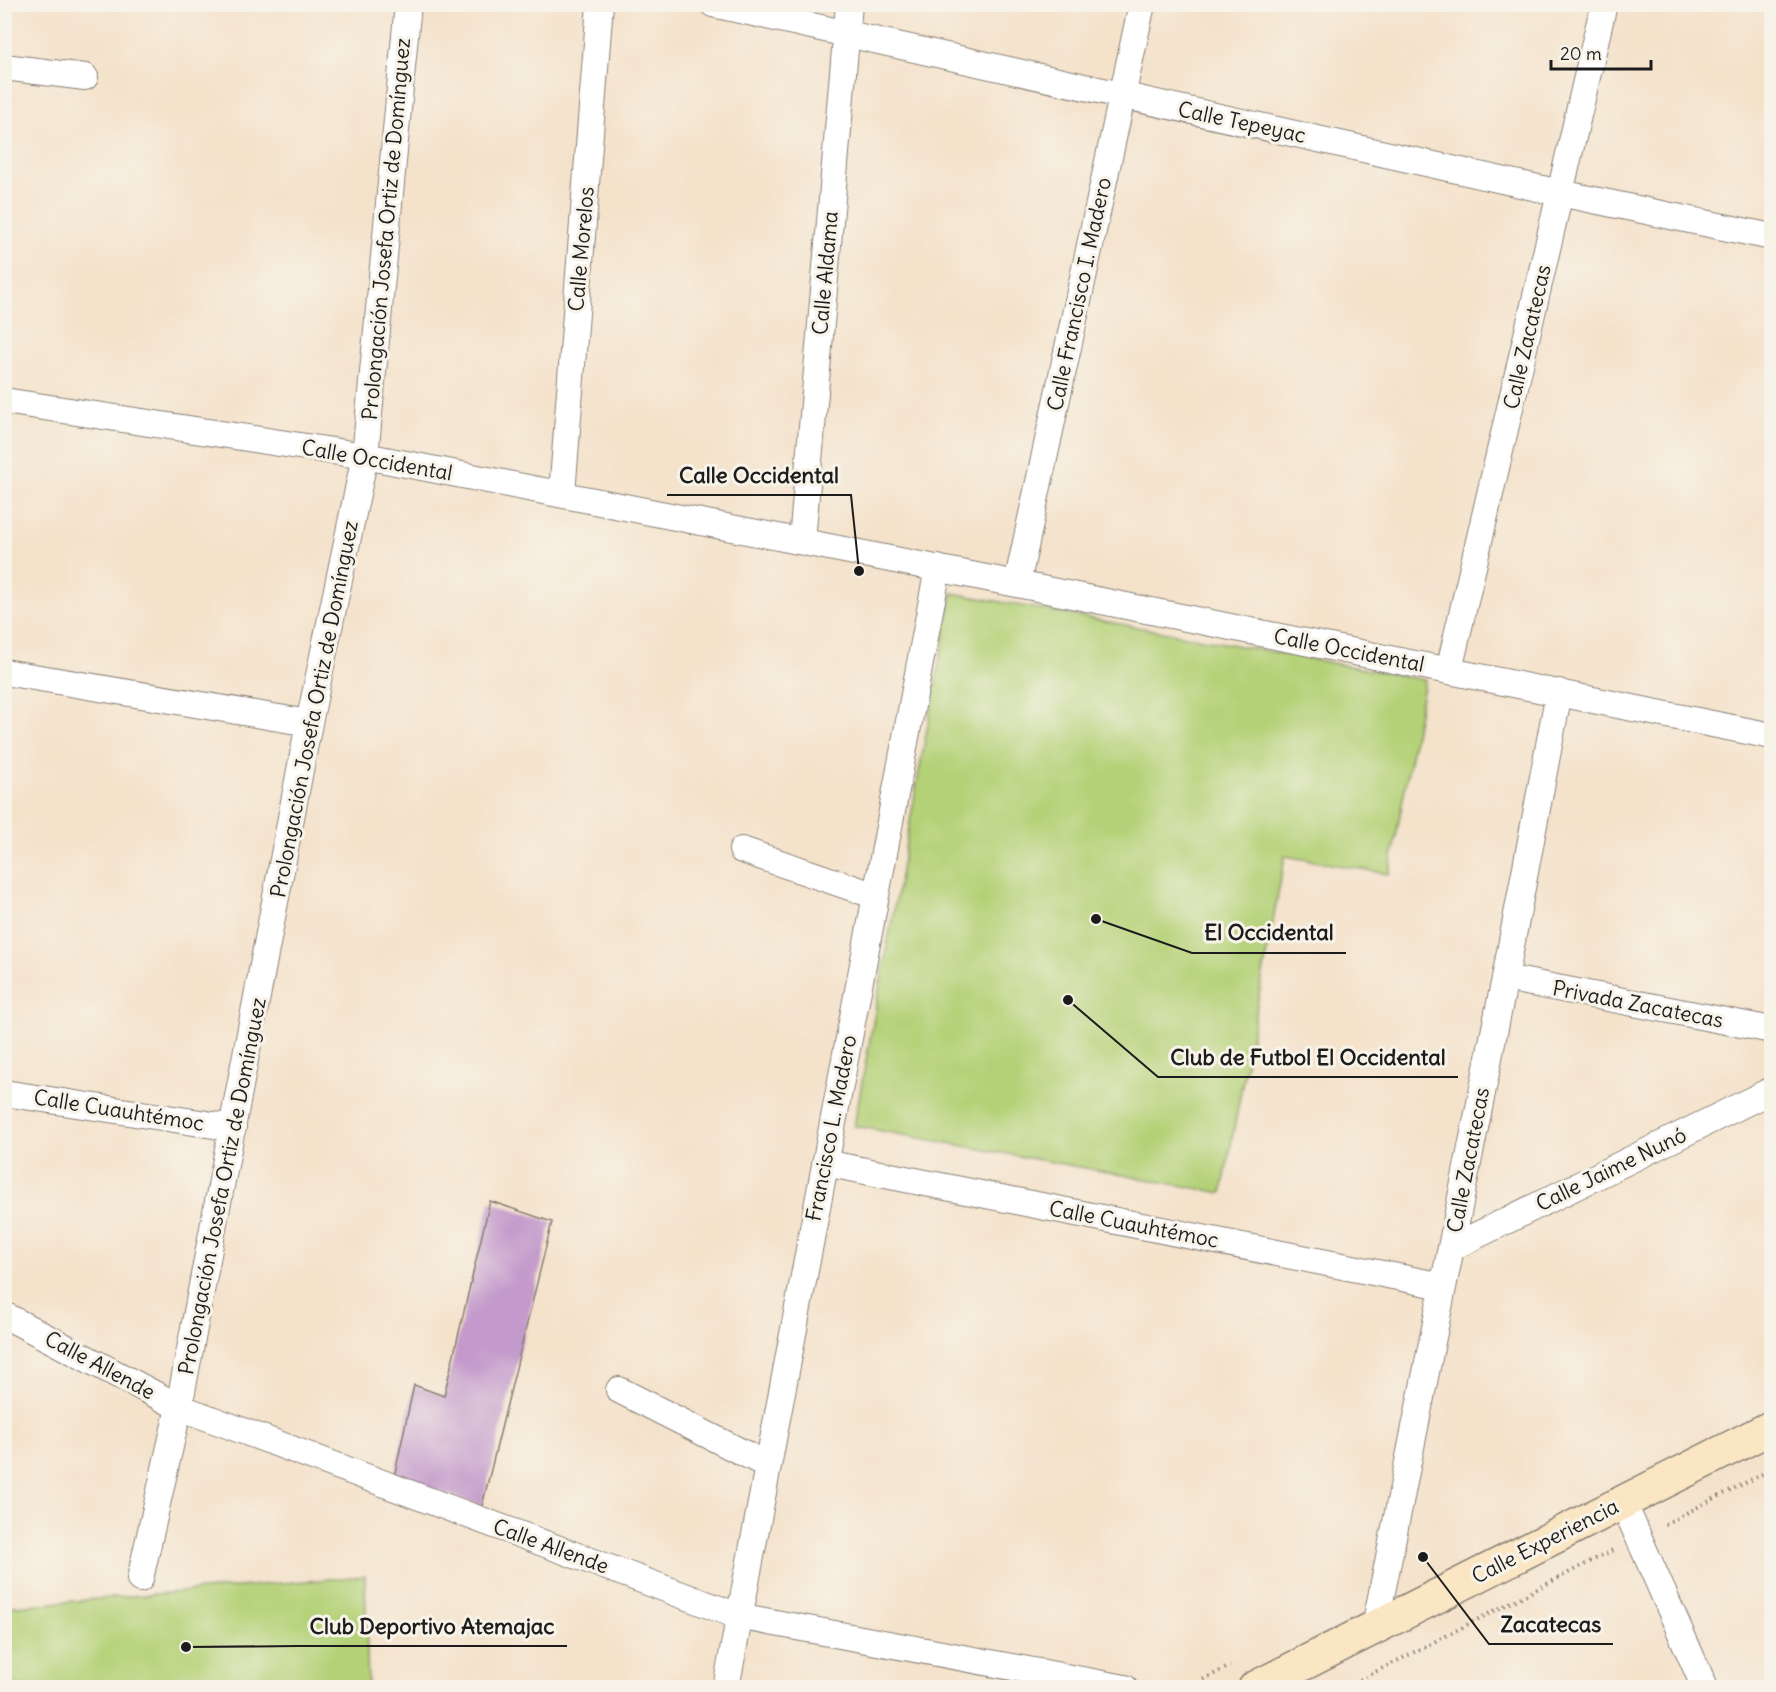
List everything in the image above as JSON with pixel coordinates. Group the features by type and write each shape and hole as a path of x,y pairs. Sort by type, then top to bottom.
{"street":[{"name":"Prolongación Josefa Ortiz de Domínguez","path":"140,1579 180,1407 309,723 365,456 408,4"},
{"name":"Calle Morelos","path":"562,494 600,4"},
{"name":"Calle Tepeyac","path":"713,4 1560,193 1772,237"},
{"name":"Calle Aldama","path":"802,541 849,4"},
{"name":"Calle Francisco I. Madero","path":"1017,584 1142,4"},
{"name":"Calle Zacatecas","path":"1449,670 1604,4"},
{"path":"4,67 85,77"},
{"name":"Calle Occidental","path":"4,401 365,456 938,568 1772,736"},
{"name":"Francisco L. Madero","path":"726,1688 938,568"},
{"path":"4,672 309,723"},
{"name":"Calle Zacatecas","path":"1375,1627 1505,978 1559,693"},
{"path":"742,850 876,896"},
{"name":"Privada Zacatecas","path":"1505,978 1772,1030"},
{"name":"Calle Jaime Nunó","path":"1451,1248 1772,1090"},
{"name":"Calle Cuauhtémoc","path":"4,1093 233,1128"},
{"name":"Calle Cuauhtémoc","path":"825,1163 1443,1286"},
{"name":"Calle Allende","path":"4,1315 180,1407 738,1616 1125,1688"},
{"path":"619,1390 767,1465"},
{"name":"Calle Experiencia","path":"1255,1688 1772,1427"},
{"path":"1623,1502 1705,1688"}],"path":[{"path":"1657,1528 1772,1469"},
{"path":"1344,1688 1615,1549"}],"green space":[{"path":"952,593 1425,680 1389,874 1285,856 1222,1193 854,1126"},
{"path":"365,1576 368,1687 5,1687 5,1607"}],"building":[{"path":"490,1201 552,1222 482,1506 394,1477 414,1385 444,1396"}],"place":[{"name":"Calle Occidental","path":"859,571"},
{"name":"El Occidental","path":"1096,919"},
{"name":"Club de Futbol El Occidental","path":"1068,1000"},
{"name":"Zacatecas","path":"1423,1557"},
{"name":"Club Deportivo Atemajac","path":"186,1647"}]}
